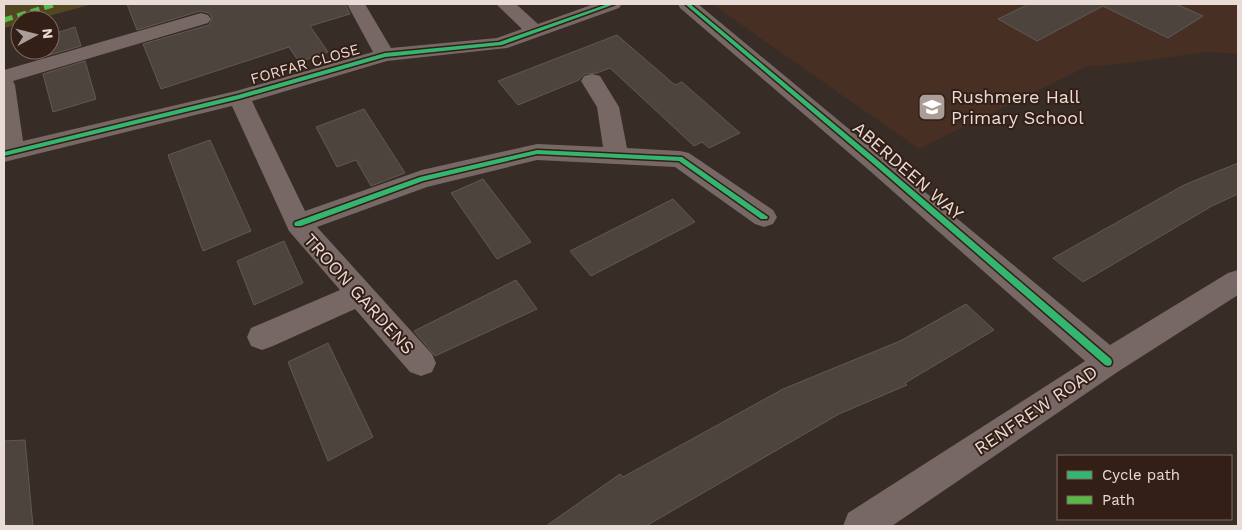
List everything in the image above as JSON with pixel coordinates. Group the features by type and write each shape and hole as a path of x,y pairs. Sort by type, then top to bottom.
{"street":[{"path":"356,4 385,55"},
{"path":"505,4 535,31"},
{"name":"FORFAR CLOSE","path":"8,152 239,97 385,55 500,44 612,4"},
{"name":"ABERDEEN WAY","path":"687,4 879,165 1108,362"},
{"path":"4,77 201,19"},
{"path":"592,81 608,107 616,156"},
{"path":"4,85 8,152"},
{"name":"TROON GARDENS","path":"239,97 298,224 421,363"},
{"name":"TROON GARDENS","path":"298,224 422,179 537,152 680,159 764,217"},
{"name":"RENFREW ROAD","path":"861,526 1108,362 1238,281"},
{"path":"262,336 360,294"}],"shaded area":[{"path":"4,4 93,4 60,13 60,10 10,10 10,26 4,28"},
{"name":"Rushmere Hall Primary School","path":"712,4 1238,4 1238,54 1208,52 1103,66 1088,66 919,149"}],"building":[{"path":"127,4 345,4 350,14 310,26 328,52 299,62 289,47 161,89 143,44 209,25 212,18 209,13 200,11 137,30"},
{"path":"1029,4 1176,4 1203,16 1168,38 1103,6 1037,41 998,19"},
{"path":"75,27 81,46 60,52 60,32"},
{"path":"617,35 675,85 682,82 740,133 709,148 702,142 694,146 610,68 597,73 584,74 579,80 518,105 498,81"},
{"path":"85,61 96,99 53,112 43,74"},
{"path":"364,109 405,173 371,186 356,160 337,167 316,127"},
{"path":"210,140 251,231 203,251 168,155"},
{"path":"1238,163 1238,194 1212,206 1083,282 1053,258 1184,185"},
{"path":"483,179 531,242 497,259 451,193"},
{"path":"673,199 695,222 591,276 570,251"},
{"path":"284,241 303,283 254,305 237,261"},
{"path":"516,280 537,309 435,356 414,331"},
{"path":"966,304 994,330 905,383 907,385 839,414 646,526 546,526 620,474 623,477 783,389 900,341"},
{"path":"328,343 373,437 328,461 288,362"},
{"path":"25,440 33,526 4,526 4,441"}],"marked path":[{"path":"4,20 56,4"}],"cycle path":[{"path":"4,154 239,97 385,55 500,44 612,4"},
{"path":"687,4 879,165 1108,362"},
{"path":"298,224 422,179 537,152 680,159 764,217"}],"place":[{"name":"Rushmere Hall Primary School","path":"932,107"}]}
